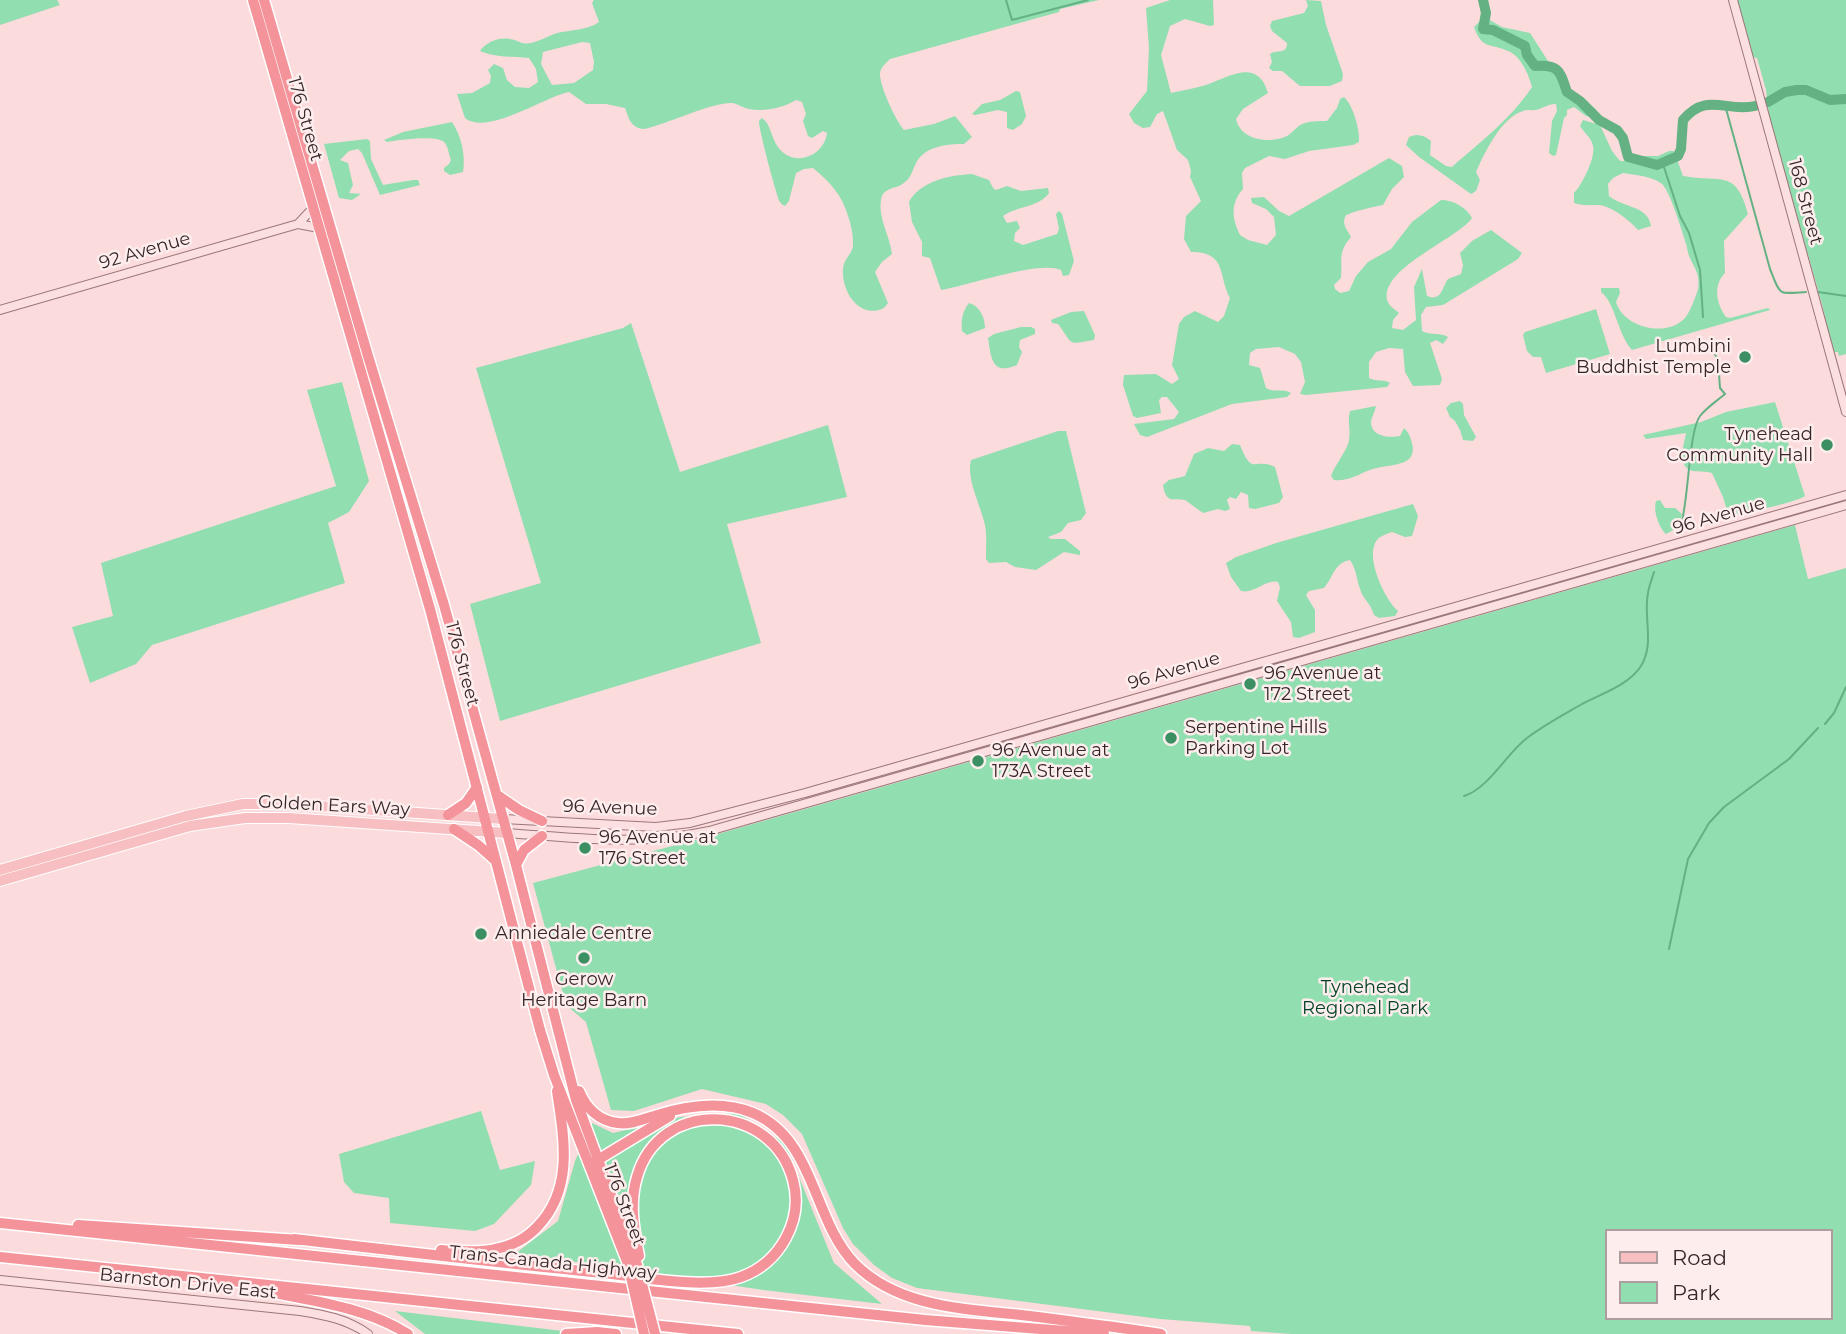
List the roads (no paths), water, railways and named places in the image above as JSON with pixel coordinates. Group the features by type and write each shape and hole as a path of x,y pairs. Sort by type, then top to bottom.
{"highway":[{"name":"176 Street","path":"253,0 430,609 554,1075 635,1265 643,1334"},
{"name":"176 Street","path":"264,0 444,605 516,865 593,1162"},
{"path":"448,815 466,803 477,787"},
{"path":"497,795 542,821"},
{"path":"454,830 496,861"},
{"path":"516,865 524,850 542,836"},
{"path":"0,1222 144,1228 481,1251 509,1246 535,1230 553,1207 562,1183 564,1145 554,1075"},
{"path":"573,1080 589,1108 600,1118 616,1123 631,1123 707,1105 737,1108 763,1118 781,1133 802,1160 842,1248 858,1267 884,1287 936,1304 1161,1334"},
{"path":"593,1162 666,1118 688,1108"},
{"path":"294,1240 663,1279 727,1281 750,1273 767,1262 790,1231 795,1210 793,1181 781,1154 758,1132 741,1123 718,1119 692,1121 662,1137 645,1158 634,1191 635,1265 647,1299 655,1334"},
{"name":"Trans-Canada Highway","path":"0,1222 925,1320 1104,1334"},
{"path":"0,1257 738,1334"},
{"path":"224,1282 364,1312 408,1334"},
{"path":"566,1334 616,1334"}],"main road":[{"name":"168 Street","path":"1733,0 1846,412"},
{"path":"298,224 313,208"},
{"name":"92 Avenue","path":"0,310 298,224 319,228"},
{"name":"96 Avenue","path":"503,819 641,828 705,819 830,786 1846,495"},
{"name":"96 Avenue","path":"507,833 642,840 680,838 709,831 1846,505"},
{"name":"Golden Ears Way","path":"0,870 186,816 243,804 289,804 503,819"},
{"name":"Golden Ears Way","path":"0,881 190,827 245,818 289,818 507,833"},
{"name":"Barnston Drive East","path":"0,1280 300,1311 334,1317 355,1325 368,1334"}],"waterway":[{"path":"1006,0 1012,20 1088,0"},
{"path":"1483,0 1486,13 1483,29 1493,30 1525,46 1527,55 1535,66 1550,66 1558,71 1567,92 1599,120 1617,130 1623,138 1628,157 1657,165 1678,156 1683,120 1700,107 1755,106"},
{"path":"1768,102 1785,92 1797,90 1806,90 1830,100 1846,99"},
{"path":"1725,105 1776,284 1785,293 1806,292"},
{"path":"1663,164 1700,270 1703,317"},
{"path":"1818,292 1846,296"},
{"path":"1679,533 1696,425 1700,416 1725,394 1720,388 1718,359 1707,343"},
{"path":"1464,796 1489,779 1533,733 1622,684 1636,673 1647,648 1647,602 1654,572"},
{"path":"1825,724 1834,713 1846,687"},
{"path":"1669,949 1688,859 1709,823 1724,807 1789,759 1818,728"}],"place":[{"name":"Lumbini Buddhist Temple","path":"1745,357"},
{"name":"Tynehead Community Hall","path":"1827,445"},
{"name":"96 Avenue at 172 Street","path":"1250,684"},
{"name":"Serpentine Hills Parking Lot","path":"1171,738"},
{"name":"96 Avenue at 173A Street","path":"978,761"},
{"name":"96 Avenue at 176 Street","path":"585,848"},
{"name":"Anniedale Centre","path":"481,934"},
{"name":"Gerow Heritage Barn","path":"584,958"}],"park label":[{"name":"Tynehead Regional Park","path":"1365,998"}]}
